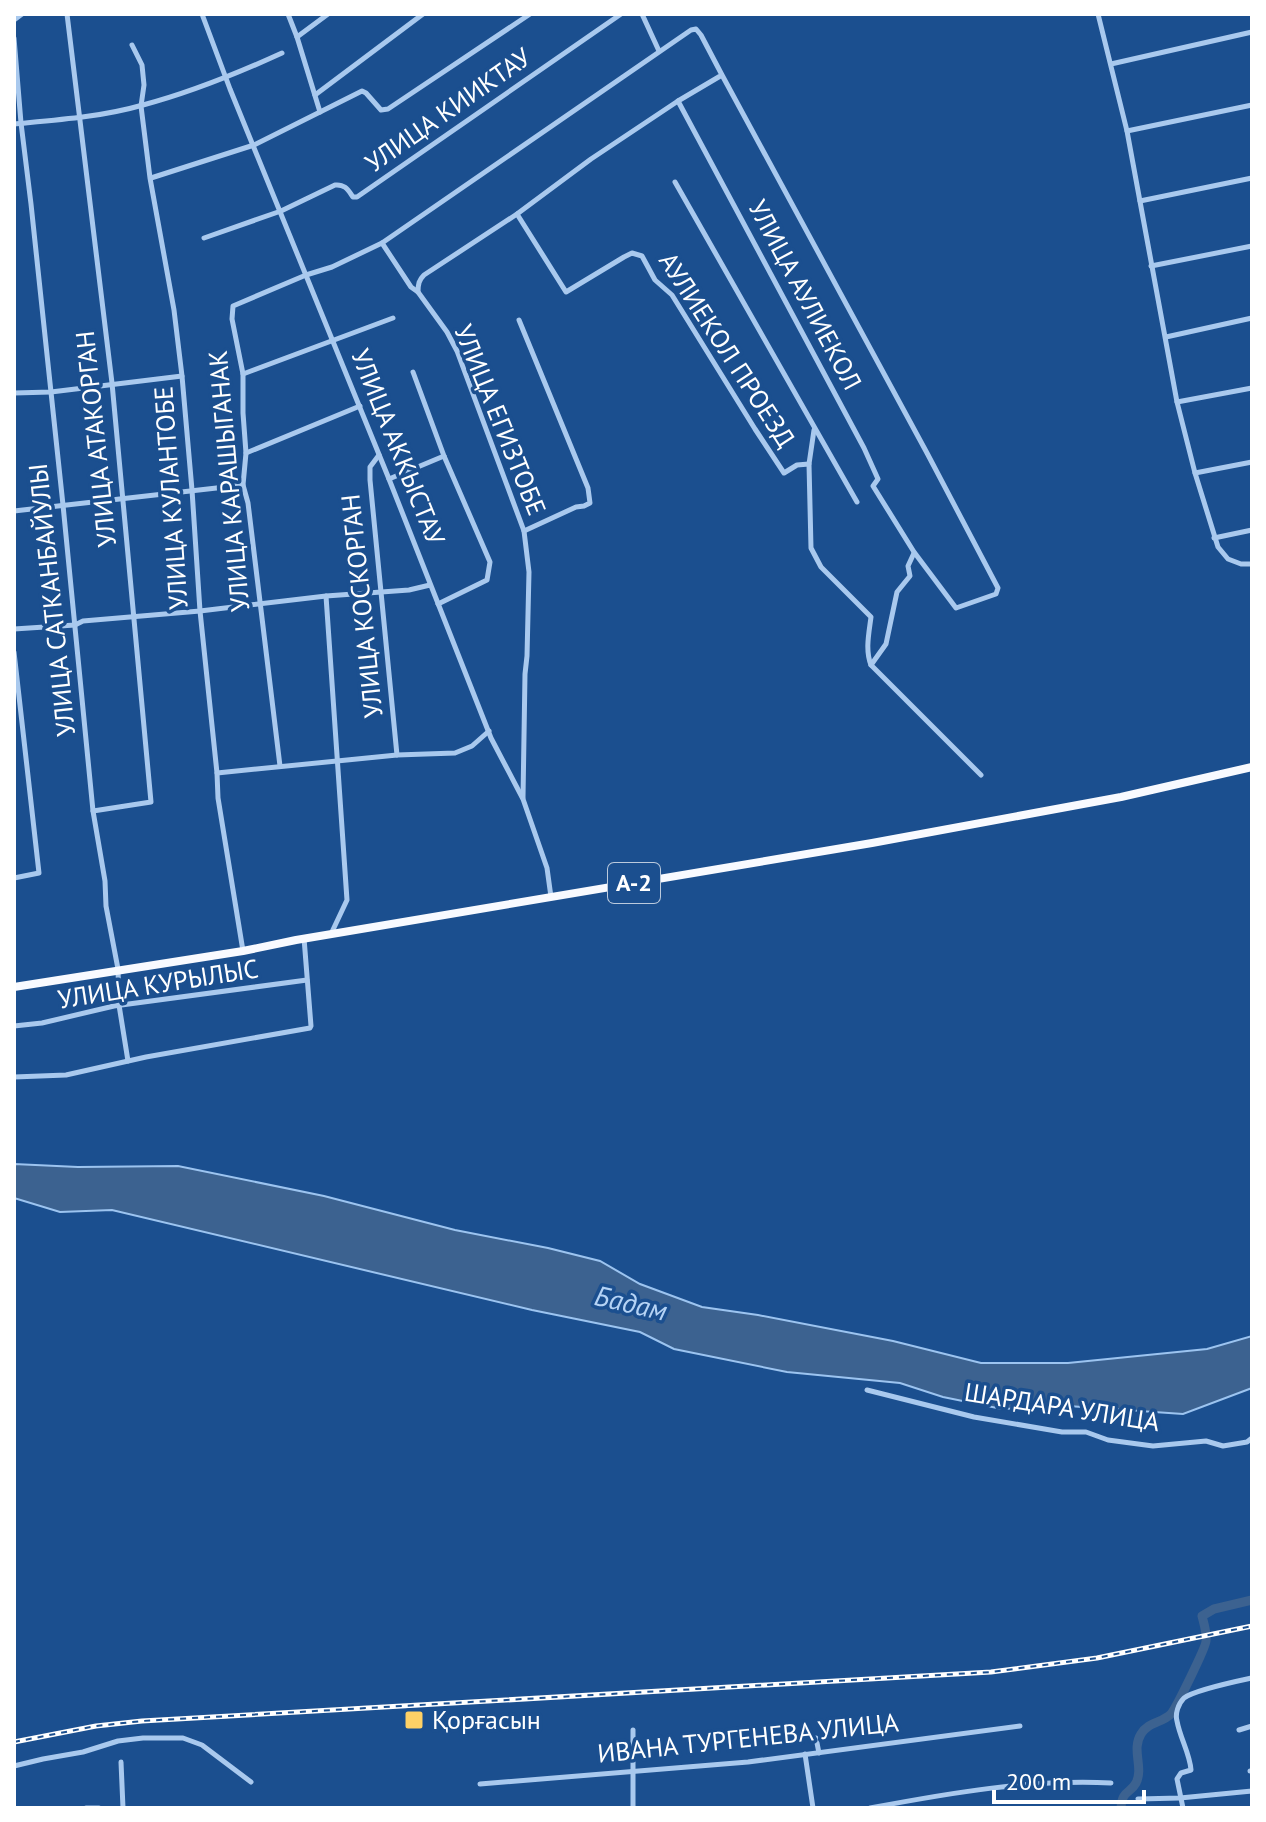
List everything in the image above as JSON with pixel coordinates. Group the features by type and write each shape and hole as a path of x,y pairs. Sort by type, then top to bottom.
{"highway":[{"name":"A-2","path":"14,987 872,843 1121,797 1252,767"}],"street":[{"path":"14,20 22,14"},
{"name":"УЛИЦА АТАКОРГАН","path":"67,14 112,383 151,802 93,811"},
{"name":"УЛИЦА АККЫСТАУ","path":"202,14 489,731 523,799 547,868 551,897"},
{"path":"288,14 320,112"},
{"path":"297,37 328,14"},
{"path":"315,95 423,14"},
{"path":"150,178 254,145 362,91 381,110 388,109 530,14"},
{"name":"УЛИЦА КИИКТАУ","path":"204,238 281,211 335,185 341,184 353,197 357,197 621,14"},
{"path":"642,14 659,51"},
{"path":"1098,14 1127,131 1177,402 1195,473 1218,547 1228,559 1252,564"},
{"name":"УЛИЦА КАРАШЫГАНАК","path":"280,766 248,503 243,485 246,453 243,374 232,319 233,306 332,267 382,243 691,30 696,29 722,75"},
{"path":"1111,64 1252,32"},
{"name":"УЛИЦА САТКАНБАЙУЛЫ","path":"14,38 18,123 51,392 93,811 118,969 119,1005 128,1061"},
{"name":"УЛИЦА КУЛАНТОБЕ","path":"132,45 142,65 144,85 141,106 150,178 174,310 218,798 243,951"},
{"path":"18,123 81,118 141,106 227,78 282,53"},
{"path":"418,292 420,279 424,275 517,214 591,159 722,75"},
{"name":"УЛИЦА АУЛИЕКОЛ","path":"678,101 864,448 878,479 873,486 914,552 956,608 996,594 998,588 927,453 722,75"},
{"path":"1127,131 1252,105"},
{"path":"1140,201 1252,178"},
{"name":"АУЛИЕКОЛ ПРОЕЗД","path":"675,182 857,502"},
{"name":"АУЛИЕКОЛ ПРОЕЗД","path":"517,214 566,292 632,253 642,256 655,280 672,295 784,473 797,465 809,464"},
{"name":"УЛИЦА ЕГИЗТОБЕ","path":"382,243 405,279 447,332 457,351 524,531 529,572 523,799"},
{"path":"1151,266 1252,246"},
{"path":"243,374 393,318"},
{"path":"1166,337 1252,318"},
{"path":"519,320 588,488 590,503 524,531"},
{"path":"413,372 444,456 490,562 487,580 438,604"},
{"path":"14,393 51,392 182,376"},
{"path":"1177,402 1252,388"},
{"path":"246,453 360,406"},
{"name":"АУЛИЕКОЛ ПРОЕЗД","path":"814,426 809,464 811,548 821,567 871,617 868,644 871,665"},
{"name":"УЛИЦА КОСКОРГАН","path":"379,455 370,467 370,480 397,755"},
{"name":"УЛИЦА КОСКОРГАН","path":"389,479 444,456"},
{"path":"1195,473 1252,462"},
{"path":"14,511 243,485"},
{"path":"1214,538 1252,530"},
{"path":"914,552 908,566 910,576 897,592 886,644 871,665 981,775"},
{"path":"14,629 409,590 430,585"},
{"path":"326,596 347,900 331,934"},
{"path":"14,652 39,873 14,878"},
{"path":"217,773 397,755 455,753 472,746 489,731"},
{"path":"14,1077 66,1075 310,1028 304,938"},
{"name":"УЛИЦА КУРЫЛЫС","path":"14,1026 42,1023 119,1005 307,980"},
{"name":"ШАРДАРА УЛИЦА","path":"867,1390 974,1417 1062,1432 1086,1432 1108,1440 1153,1446 1206,1441 1223,1446 1247,1442 1252,1438"},
{"path":"1183,1808 1177,1779 1181,1773 1191,1770 1176,1712 1184,1698 1252,1678"},
{"name":"ИВАНА ТУРГЕНЕВА УЛИЦА","path":"480,1784 819,1753 1020,1726"},
{"path":"1239,1730 1252,1726"},
{"path":"633,1730 633,1808"},
{"path":"14,1766 83,1752 118,1741 183,1738 202,1745 251,1782"},
{"path":"816,1738 819,1753"},
{"path":"805,1754 813,1808"},
{"path":"121,1762 123,1808"},
{"path":"870,1808 955,1792 1031,1783 1111,1783"},
{"path":"1138,1799 1252,1791"},
{"path":"86,1808 99,1808"}],"water":[{"name":"Бадам","path":"14,1164 178,1166 324,1196 455,1230 600,1261 640,1284 702,1307 893,1341 981,1363 1068,1363 1207,1349 1252,1336 1252,1388 1183,1414 1068,1406 1002,1409 943,1397 900,1383 787,1372 674,1349 640,1332 532,1310 112,1210 60,1212 14,1198"}],"waterway":[{"path":"1121,1808 1123,1798 1138,1777 1137,1746 1141,1734 1147,1727 1171,1714 1205,1646 1202,1616 1214,1609 1252,1600"}],"railway":[{"path":"14,1742 96,1726 142,1721 991,1672 1097,1658 1252,1626"}],"place":[{"name":"Қорғасын","path":"414,1720"}]}
